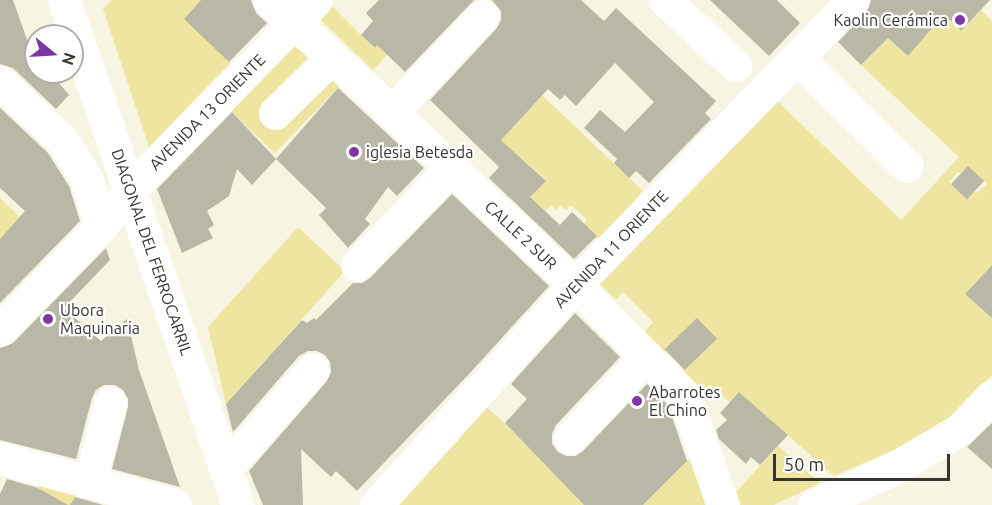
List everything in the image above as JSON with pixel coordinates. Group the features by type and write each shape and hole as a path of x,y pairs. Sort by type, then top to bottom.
{"street":[{"name":"DIAGONAL DEL FERROCARRIL","path":"63,0 227,467 238,505"},
{"name":"CALLE 2 SUR","path":"268,0 305,12 332,57 575,285 684,395 723,505"},
{"path":"665,0 735,65"},
{"name":"AVENIDA 11 ORIENTE","path":"376,505 575,285 853,0"},
{"name":"AVENIDA 13 ORIENTE","path":"0,330 101,226 129,191 305,12"},
{"path":"392,112 483,16"},
{"path":"275,113 332,57"},
{"path":"797,57 907,166"},
{"path":"0,82 63,141 86,177 101,226"},
{"path":"357,265 450,169"},
{"path":"570,438 647,356"},
{"path":"227,467 313,369"},
{"path":"814,505 895,468 959,430 992,396"},
{"path":"90,481 110,403"},
{"path":"0,458 175,505"}],"shaded area":[{"path":"112,0 201,0 185,19 230,63 149,147 103,9"},
{"path":"929,0 961,31 981,10 992,21 992,265 965,294 986,312 992,306 992,375 941,429 834,476 739,392 730,402 710,385 697,397 683,372 717,339 697,319 664,352 645,331 653,322 623,292 616,300 598,282 771,95 901,220 959,157 861,65 877,49 846,18 856,8 908,56","holes":["968,166 987,184 977,193 974,191 966,198 949,182 958,172 961,174"]},
{"path":"330,4 374,48 378,45 387,55 373,70 318,17"},
{"path":"294,37 342,84 275,153 227,107"},
{"path":"542,95 643,191 599,239 584,224 587,220 571,205 566,210 560,205 556,210 551,205 535,222 520,208 546,180 501,140"},
{"path":"0,198 27,224 13,224 0,239"},
{"path":"298,227 345,271 226,404 208,327"},
{"path":"483,404 523,440 584,505 395,505"},
{"path":"778,446 820,483 774,505 740,505 736,492"},
{"path":"693,455 706,505 643,505"},
{"path":"43,478 81,487 71,505 50,505 54,497 38,488"}],"building":[{"path":"0,0 13,0 24,31 24,78 13,68 0,64"},
{"path":"201,0 251,0 256,13 267,23 229,62 184,19"},
{"path":"379,0 474,0 405,72 377,45 375,48 361,35 373,21 366,13"},
{"path":"492,0 581,0 604,21 616,8 716,101 705,113 711,119 649,183 636,171 629,178 614,163 617,159 584,128 600,110 625,132 654,102 615,63 576,106 565,95 560,100 548,89 501,140 546,181 530,197 560,225 572,212 597,236 574,259 489,178 499,167 430,100 497,28 501,20 501,11"},
{"path":"710,0 777,0 800,23 769,56"},
{"path":"871,0 990,0 961,31 944,14 908,56 888,38 861,65 838,42 866,13"},
{"path":"30,84 60,84 69,95 56,109"},
{"path":"338,88 424,168 397,196 388,187 365,219 370,224 348,248 319,215 326,208 276,159"},
{"path":"0,108 48,153 69,186 80,221 0,303 0,239 25,211 0,188"},
{"path":"232,112 276,159 252,185 237,169 229,196 207,211 214,225 208,229 213,238 182,253 157,189"},
{"path":"968,166 984,181 967,199 951,184"},
{"path":"452,194 549,286 357,491 336,471 331,477 301,449 303,505 263,505 249,471 327,381 331,372 330,362 325,355 317,351 308,351 299,356 233,432 226,404 302,320 307,323 314,318 316,320 353,283 362,283 370,278"},
{"path":"106,248 110,260 64,308 101,341 127,319 139,370 180,487 112,469 128,407 128,399 123,390 115,385 104,385 96,390 76,459 0,440 0,348 13,343"},
{"path":"992,265 992,318 965,294"},
{"path":"575,313 620,357 556,425 552,434 552,444 558,452 566,456 576,456 647,384 668,405 687,461 643,505 584,505 505,423 527,399 511,384"},
{"path":"697,318 717,339 685,370 665,349"},
{"path":"739,392 788,435 760,465 751,457 746,464 719,439 716,430 727,420 720,413"},
{"path":"992,423 992,469 967,447"},
{"path":"7,479 38,488 68,505 0,505 0,494"},
{"path":"75,497 103,505 70,505"}],"place":[{"name":"Kaolin Cerámica","path":"960,20"},
{"name":"iglesia Betesda","path":"354,152"},
{"name":"Ubora Maquinaria","path":"48,319"},
{"name":"Abarrotes El Chino","path":"637,401"}]}
